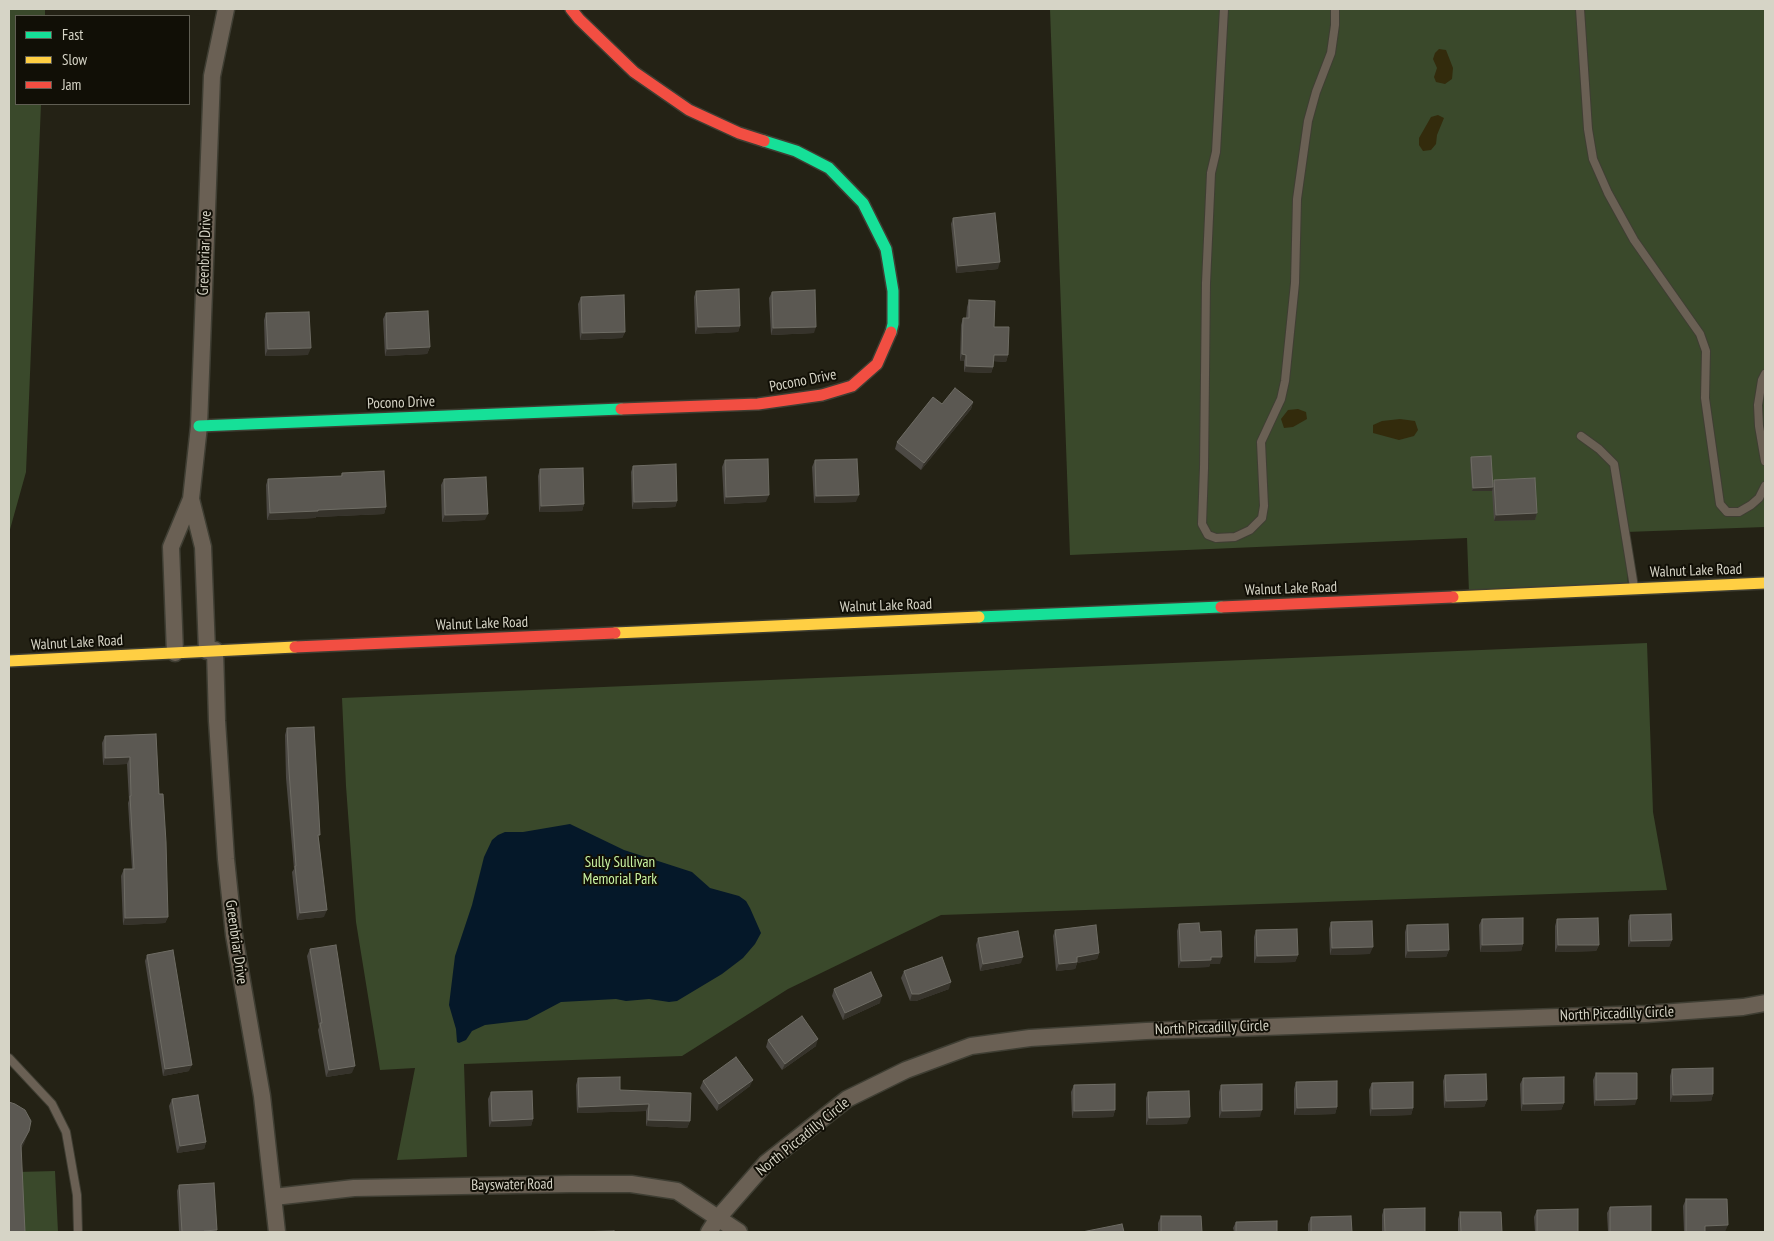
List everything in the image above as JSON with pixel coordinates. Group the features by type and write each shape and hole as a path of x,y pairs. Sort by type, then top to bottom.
{"street":[{"name":"Greenbriar Drive","path":"176,653 171,547 191,499 199,426 212,76 226,9"},
{"name":"Pocono Drive","path":"199,426 758,404 822,395 852,386 877,364 889,339 893,324 893,291 886,249 864,203 829,168 796,152 739,133 689,110 634,72 571,9"},
{"name":"Greenbriar Drive","path":"191,499 202,547 218,730 226,859 233,925 262,1096 277,1232"},
{"name":"Walnut Lake Road","path":"9,661 1765,583"},
{"name":"North Piccadilly Circle","path":"713,1225 766,1163 847,1099 906,1070 971,1046 1030,1038 1146,1031 1646,1014 1743,1007 1765,1003"},
{"name":"Bayswater Road","path":"274,1197 354,1188 631,1184 677,1191 713,1225 738,1232"}],"lane":[{"path":"1224,9 1216,152 1211,173 1206,283 1202,524 1208,535 1216,538 1234,537 1250,530 1262,518 1264,506 1261,442 1281,399 1285,381 1295,283 1297,199 1308,121 1316,92 1331,53 1335,9"},
{"path":"1580,9 1588,129 1593,159 1608,193 1634,240 1700,334 1706,351 1705,398 1720,504 1727,512 1739,512 1760,498 1765,486"},
{"path":"1765,374 1762,380 1758,405 1759,426 1765,461"},
{"path":"1580,436 1599,449 1614,464 1634,589"},
{"path":"9,1058 52,1104 66,1132 77,1195 78,1232"}],"green space":[{"path":"9,9 45,9 45,15 15,15 15,105 41,105 26,472 9,533"},
{"path":"1050,9 1765,9 1765,527 1626,532 1628,587 1469,593 1467,538 1070,555"},
{"name":"Sully Sullivan Memorial Park","path":"1647,643 1653,812 1667,890 941,915 788,989 682,1056 464,1064 467,1157 397,1160 415,1068 380,1070 356,922 342,698"},
{"path":"55,1171 58,1232 19,1232 17,1172"}],"sand":[{"path":"1439,49 1446,50 1453,68 1452,79 1445,84 1436,82 1434,77 1437,68 1433,59"},
{"path":"1438,115 1444,118 1437,135 1436,144 1431,150 1423,151 1419,145 1419,138 1431,117"},
{"path":"1298,409 1306,412 1307,419 1293,427 1284,428 1281,419 1288,410"},
{"path":"1400,419 1415,421 1418,430 1414,436 1399,440 1373,433 1373,425 1382,421"}],"water":[{"path":"570,824 624,850 692,872 710,888 739,896 746,901 761,933 755,944 743,958 722,974 677,1001 669,1002 649,999 626,1001 616,999 561,1002 527,1020 485,1025 472,1031 466,1040 457,1042 456,1029 449,1005 455,956 472,905 484,857 492,840 505,832 523,832"}],"building":[{"path":"995,213 1000,262 958,266 953,218"},
{"path":"739,289 740,326 698,327 696,291"},
{"path":"815,290 816,327 773,328 772,292"},
{"path":"624,295 625,332 582,333 581,297"},
{"path":"969,300 995,301 994,327 1009,327 1008,355 994,355 993,367 966,366 966,355 962,354 963,318 969,318"},
{"path":"428,311 430,347 387,349 386,313"},
{"path":"309,312 311,348 268,349 266,313"},
{"path":"955,388 973,402 924,463 897,442 933,397 942,404"},
{"path":"1491,456 1493,487 1473,488 1471,457"},
{"path":"768,459 769,495 726,497 725,460"},
{"path":"857,459 859,495 816,496 815,460"},
{"path":"676,464 677,501 634,502 633,466"},
{"path":"583,468 584,504 541,506 540,469"},
{"path":"384,471 386,507 270,513 268,479 342,476 342,473"},
{"path":"486,477 488,514 445,515 444,479"},
{"path":"1535,478 1537,513 1496,515 1494,480"},
{"path":"314,727 320,835 318,835 327,910 300,913 295,866 287,728"},
{"path":"156,734 159,794 163,794 168,917 125,918 124,869 134,869 130,757 105,758 105,736"},
{"path":"1671,914 1672,940 1631,941 1630,915"},
{"path":"1523,918 1523,944 1482,945 1482,919"},
{"path":"1598,918 1599,945 1558,945 1557,919"},
{"path":"1372,921 1373,947 1332,948 1331,922"},
{"path":"1199,923 1200,932 1221,931 1222,957 1211,957 1211,960 1181,961 1179,924"},
{"path":"1448,924 1449,950 1408,951 1407,925"},
{"path":"1096,925 1099,953 1077,957 1077,962 1059,964 1055,930"},
{"path":"1297,929 1298,955 1257,956 1256,930"},
{"path":"1018,931 1023,957 983,964 978,938"},
{"path":"336,945 355,1066 329,1070 320,1023 322,1023 310,949"},
{"path":"173,950 192,1065 165,1069 147,955"},
{"path":"942,957 951,982 919,994 912,994 904,971"},
{"path":"871,972 882,996 845,1013 834,989"},
{"path":"802,1016 818,1039 785,1064 768,1040"},
{"path":"736,1057 753,1080 719,1104 703,1081"},
{"path":"1713,1068 1713,1094 1673,1095 1672,1069"},
{"path":"1596,1073 1637,1073 1637,1099 1596,1100"},
{"path":"1486,1074 1487,1100 1446,1101 1445,1075"},
{"path":"620,1077 620,1090 691,1093 690,1121 648,1120 649,1104 579,1107 578,1078"},
{"path":"1564,1077 1564,1103 1523,1104 1523,1078"},
{"path":"1337,1081 1337,1107 1297,1108 1296,1082"},
{"path":"1413,1082 1413,1108 1372,1109 1372,1083"},
{"path":"1115,1084 1115,1110 1074,1111 1074,1085"},
{"path":"1262,1084 1262,1110 1222,1111 1221,1085"},
{"path":"532,1091 533,1119 492,1121 491,1092"},
{"path":"1189,1091 1190,1117 1149,1118 1148,1092"},
{"path":"198,1095 206,1142 180,1146 172,1099"},
{"path":"9,1102 25,1110 31,1121 29,1131 21,1145 25,1232 9,1232"},
{"path":"214,1183 217,1230 182,1232 179,1185"},
{"path":"1686,1199 1727,1199 1728,1225 1705,1226 1705,1232 1686,1232"},
{"path":"1651,1206 1651,1232 1610,1232 1610,1207"},
{"path":"1425,1208 1425,1232 1385,1232 1384,1209"},
{"path":"1578,1209 1578,1232 1537,1232 1537,1210"},
{"path":"1460,1212 1501,1212 1502,1232 1461,1232"},
{"path":"1161,1216 1201,1216 1202,1232 1161,1232"},
{"path":"1351,1216 1352,1232 1311,1232 1311,1217"},
{"path":"1277,1221 1277,1232 1236,1232 1236,1222"},
{"path":"1122,1224 1124,1232 1082,1232"},
{"path":"614,1231 614,1232 572,1232"}],"traffic: fast":[{"path":"764,141 796,151 829,168 863,203 886,249 893,291 893,324 891,332"},
{"path":"199,426 621,409"},
{"path":"979,617 1221,607"}],"traffic: slow":[{"path":"1453,597 1765,583"},
{"path":"615,633 979,617"},
{"path":"9,661 295,647"}],"traffic: jam":[{"path":"571,9 634,72 689,110 739,133 764,141"},
{"path":"621,409 758,404 822,395 852,386 877,364 891,332"},
{"path":"1221,607 1453,597"},
{"path":"295,647 615,633"}]}
